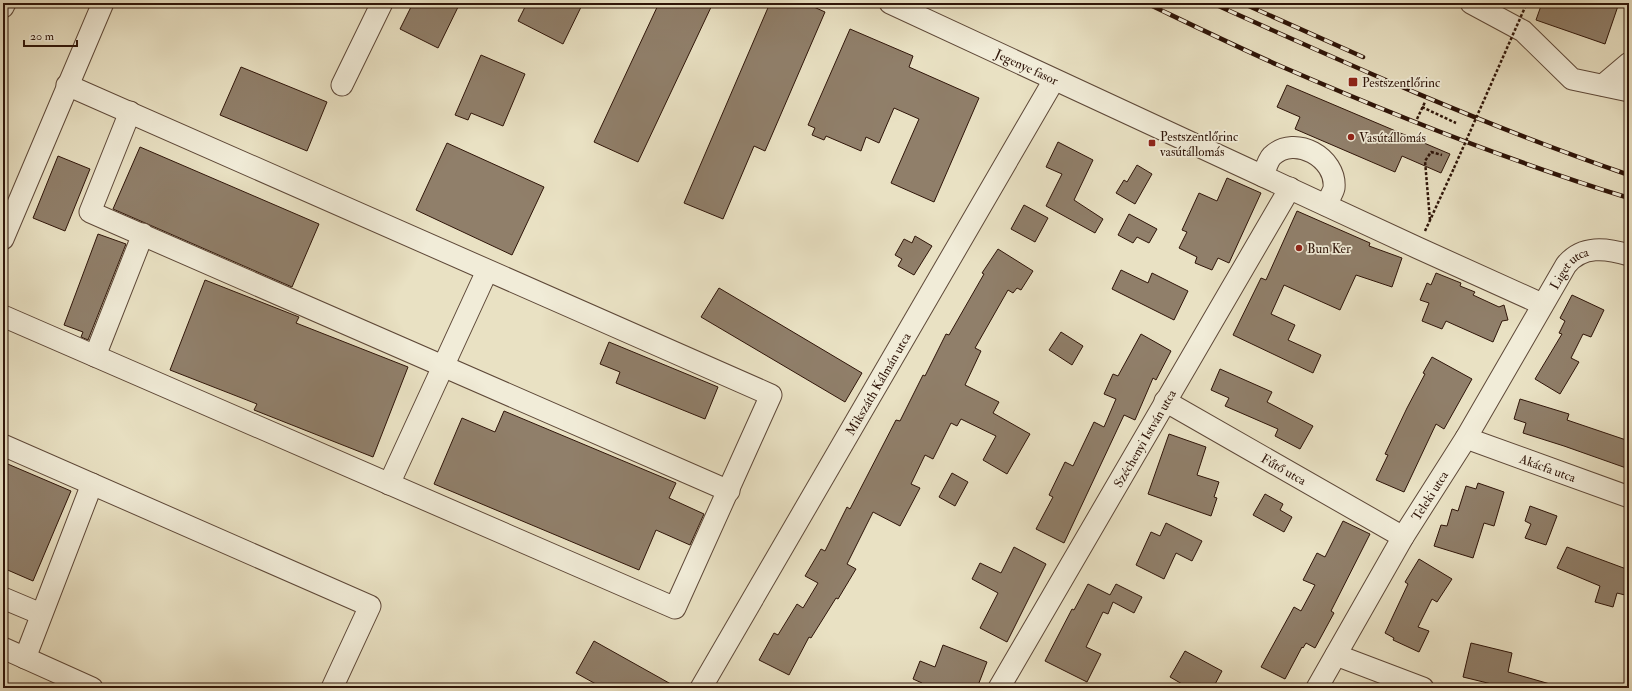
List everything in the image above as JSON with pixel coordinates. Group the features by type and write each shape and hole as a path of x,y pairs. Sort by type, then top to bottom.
{"street":[{"path":"3,7 5,3"},
{"path":"3,239 103,3"},
{"path":"342,85 382,3"},
{"name":"Jegenye fasor","path":"890,3 1542,304"},
{"path":"1471,3 1523,31 1572,79 1629,91"},
{"path":"1603,85 1629,63"},
{"name":"Mikszáth Kálmán utca","path":"701,688 1054,80"},
{"path":"3,316 675,608 771,395 67,85"},
{"path":"130,112 90,212 729,491"},
{"path":"1263,176 1272,156 1287,148 1303,148 1322,158 1332,171 1334,188 1326,205"},
{"name":"Széchenyi István utca","path":"999,688 1290,188"},
{"path":"95,356 143,234"},
{"name":"Liget utca","path":"1542,304 1566,266 1576,255 1591,250 1600,249 1629,255"},
{"path":"389,484 487,271"},
{"name":"Teleki utca","path":"1317,688 1403,537 1466,438 1542,304"},
{"name":"Fűtő utca","path":"1165,401 1403,537"},
{"name":"Akácfa utca","path":"1466,438 1629,497"},
{"path":"3,445 370,606 332,688"},
{"path":"25,658 92,484"},
{"path":"3,598 41,614"},
{"path":"3,648 92,688"},
{"path":"1336,655 1423,688"}],"path":[{"path":"1418,248 1526,4"},
{"path":"1417,120 1425,102"},
{"path":"1422,107 1456,123"},
{"path":"1430,220 1425,161 1431,152 1442,155"}],"building":[{"path":"413,3 460,3 438,48 400,29"},
{"path":"527,3 583,3 563,44 518,21"},
{"path":"659,3 713,3 638,162 594,142"},
{"path":"770,3 805,3 825,12 765,151 754,146 723,219 684,203"},
{"path":"1542,3 1619,3 1605,44 1536,20"},
{"path":"850,29 913,56 909,67 979,98 934,202 891,183 919,119 894,108 879,143 866,137 861,151 826,136 824,140 812,135 815,128 808,125"},
{"path":"481,55 525,74 503,126 471,113 468,120 455,115"},
{"path":"241,67 327,102 307,151 220,115"},
{"path":"1287,85 1450,154 1441,173 1402,156 1395,172 1295,129 1300,117 1277,107"},
{"path":"1058,142 1093,160 1074,200 1103,219 1095,233 1046,206 1062,174 1046,167"},
{"path":"447,143 544,187 512,255 416,210"},
{"path":"140,147 319,224 292,287 113,209"},
{"path":"58,156 90,169 65,231 33,218"},
{"path":"1137,165 1152,174 1135,204 1116,193 1124,180 1127,182"},
{"path":"1227,178 1261,193 1229,263 1218,258 1212,270 1195,263 1197,257 1179,248 1187,232 1182,230 1199,193 1217,201"},
{"path":"1024,205 1048,218 1035,242 1011,229"},
{"path":"1297,211 1370,243 1369,246 1402,258 1392,287 1356,275 1340,310 1284,285 1271,314 1295,325 1288,340 1321,355 1313,373 1233,335 1261,278 1266,280"},
{"path":"1129,214 1157,229 1149,243 1137,237 1133,243 1118,235"},
{"path":"98,234 126,244 88,340 81,337 83,332 64,325"},
{"path":"915,236 932,246 914,275 898,266 902,259 895,255 904,239 912,243"},
{"path":"998,249 1033,271 1021,290 1017,288 1013,293 1008,290 975,348 981,351 965,385 999,402 993,413 1030,434 1007,474 983,460 996,436 961,419 957,426 951,423 933,459 925,455 911,484 920,488 900,526 873,512 847,564 856,569 838,599 836,598 811,638 809,637 789,675 759,660 774,633 778,635 797,604 803,608 818,583 805,576 821,549 825,551 847,507 850,509 896,420 900,421 946,334 949,335 984,274 982,273"},
{"path":"1121,270 1148,283 1152,273 1188,291 1174,320 1112,289"},
{"path":"1436,273 1461,283 1460,286 1475,292 1473,295 1499,307 1504,305 1508,320 1502,321 1493,342 1446,321 1442,329 1422,321 1429,303 1420,300 1427,283 1431,285"},
{"path":"205,280 299,317 296,323 408,367 373,457 254,410 257,404 170,370"},
{"path":"719,288 862,373 845,402 701,317"},
{"path":"1572,295 1604,310 1591,337 1583,334 1571,358 1579,362 1560,394 1535,379 1562,334 1559,333 1565,321 1560,318"},
{"path":"1061,332 1083,346 1072,365 1049,350"},
{"path":"1141,334 1171,351 1156,380 1153,378 1135,420 1124,415 1064,543 1036,529 1053,497 1049,495 1065,462 1073,466 1094,422 1104,427 1116,399 1104,394 1113,374 1118,376"},
{"path":"609,342 718,387 705,419 616,383 620,372 600,364"},
{"path":"1432,357 1472,379 1444,429 1436,424 1404,492 1376,480 1388,455 1385,454"},
{"path":"1220,369 1272,392 1267,402 1313,426 1300,449 1275,436 1278,429 1225,406 1229,398 1211,390"},
{"path":"1520,399 1569,414 1567,420 1629,441 1629,469 1523,433 1526,423 1514,419"},
{"path":"504,411 676,483 669,498 704,514 690,545 656,530 639,570 434,484 462,418 495,432"},
{"path":"1169,434 1206,447 1197,475 1219,482 1214,497 1217,498 1211,516 1148,494"},
{"path":"3,462 71,491 33,581 3,568"},
{"path":"952,473 968,482 955,506 939,497"},
{"path":"1478,483 1504,492 1494,526 1484,523 1473,558 1434,546 1441,525 1447,526 1452,509 1458,511 1466,486 1476,489"},
{"path":"1265,494 1283,504 1280,510 1292,517 1284,532 1253,515"},
{"path":"1530,506 1557,516 1546,545 1525,538 1531,524 1525,521"},
{"path":"1343,521 1370,534 1331,611 1334,613 1315,648 1306,643 1303,648 1302,647 1285,679 1261,667 1294,607 1301,611 1315,585 1303,580 1317,553 1325,557"},
{"path":"1166,523 1202,541 1192,561 1176,553 1164,579 1136,565 1151,532 1160,536"},
{"path":"1014,547 1046,564 1007,642 980,628 998,593 972,579 980,563 1001,573"},
{"path":"1567,547 1629,570 1629,596 1617,593 1613,607 1595,602 1600,586 1557,568"},
{"path":"1419,559 1452,579 1437,602 1432,599 1418,627 1429,631 1419,652 1393,640 1394,638 1385,633 1408,584 1405,582"},
{"path":"1088,584 1110,595 1116,584 1142,597 1134,613 1113,602 1108,614 1103,612 1086,647 1101,654 1087,682 1045,661 1072,609 1074,610"},
{"path":"594,641 678,688 603,688 576,673"},
{"path":"1471,643 1512,653 1508,672 1550,684 1549,688 1508,688 1463,677"},
{"path":"943,645 987,662 977,688 920,688 922,683 913,679 920,661 935,667"},
{"path":"1185,651 1222,671 1213,688 1189,688 1170,677"}],"railway":[{"path":"1146,3 1278,65 1364,102 1540,169 1629,198"},
{"path":"1212,3 1418,94 1523,136 1629,175"},
{"path":"1242,3 1363,57"}],"place":[{"name":"Pestszentlőrinc","path":"1353,82"},
{"name":"Vasútállomás","path":"1351,137"},
{"name":"Pestszentlőrinc vasútállomás","path":"1152,143"},
{"name":"Bun Ker","path":"1299,248"}]}
